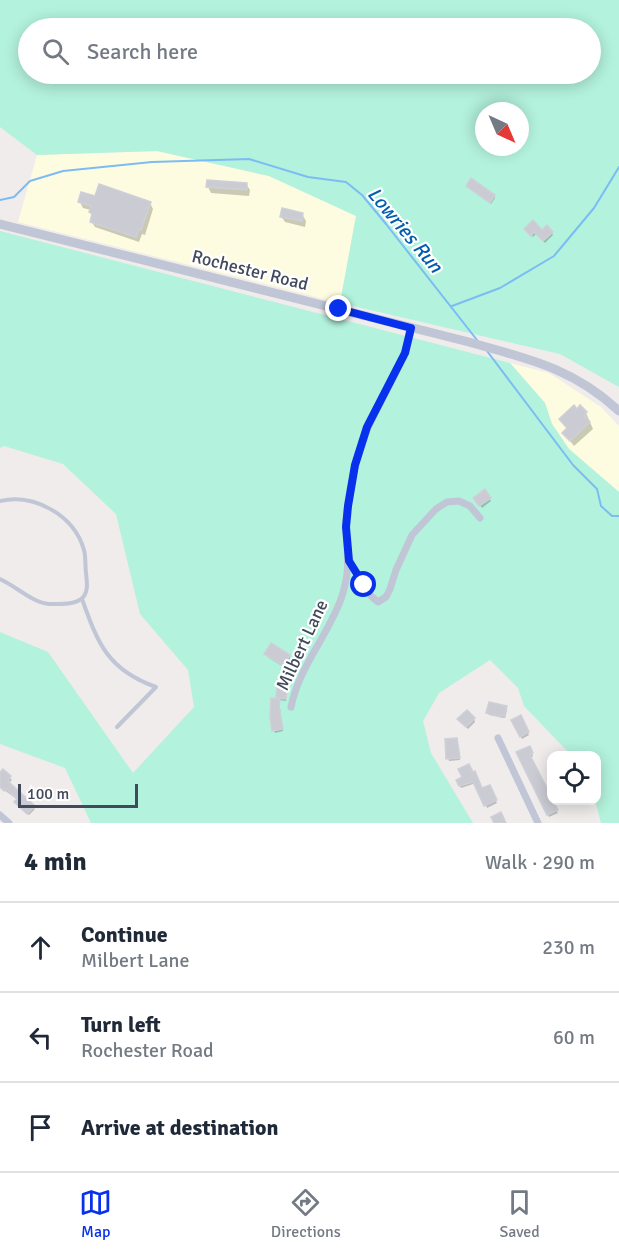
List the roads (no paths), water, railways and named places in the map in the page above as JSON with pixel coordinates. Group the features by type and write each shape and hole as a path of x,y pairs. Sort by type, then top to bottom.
{"street":[{"name":"Rochester Road","path":"0,224 499,350 573,376 601,394 619,411"},
{"name":"Milbert Lane","path":"291,707 294,690 331,625 340,600 349,571 347,517 355,465 367,427 405,353 411,328"},
{"name":"Milbert Lane","path":"349,561 371,596 378,602 386,597 412,535 436,509 447,502 459,501 470,506 480,518"},
{"path":"498,738 538,823"},
{"path":"0,815 9,823"}],"lane":[{"path":"0,501 13,498 32,501 49,508 70,525 84,551 87,590 82,599 70,603 48,604 32,598 0,579"},
{"path":"82,599 100,643 110,658 136,680 156,687 117,727"}],"waterway":[{"name":"Lowries Run","path":"0,200 14,197 30,181 63,171 152,162 249,159 308,177 346,182 362,195 477,340"},
{"path":"452,306 500,288 554,256 594,208 619,167"},
{"name":"Lowries Run","path":"487,351 573,465 597,489 601,506 612,516 619,516"}]}
